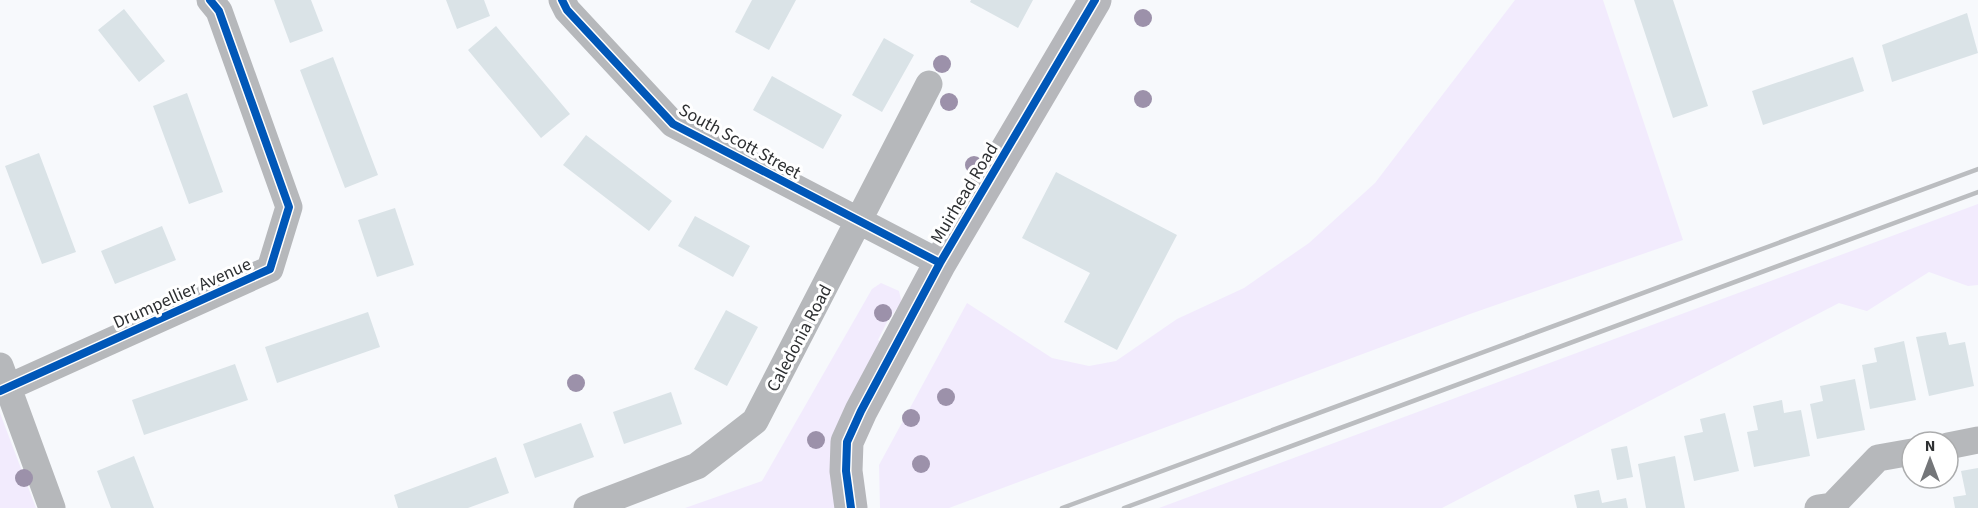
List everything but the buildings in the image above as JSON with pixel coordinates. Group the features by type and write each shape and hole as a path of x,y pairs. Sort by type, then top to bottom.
{"street":[{"name":"Drumpellier Avenue","path":"3,382 270,269 289,207 219,11 210,0"},
{"name":"Muirhead Road","path":"851,508 846,471 847,442 861,411 940,263 1095,0"},
{"name":"South Scott Street","path":"569,3 672,124 940,263"},
{"name":"Caledonia Road","path":"587,508 698,466 755,421 929,84"},
{"path":"3,382 52,508"},
{"path":"1960,444 1978,440"},
{"path":"1818,508 1832,506 1878,458 1900,454"}],"shaded area":[{"path":"1515,0 1603,0 1683,240 1470,314 949,508 880,508 879,465 967,303 1052,358 1089,366 1116,361 1177,319 1244,288 1309,243 1375,183"},
{"path":"1978,204 1978,285 1968,286 1929,272 1867,311 1839,303 1442,508 1159,508"},
{"path":"881,283 899,291 903,308 897,308 878,340 886,344 836,508 685,508 762,481 872,289"},
{"path":"0,413 36,508 0,508"}],"railway":[{"path":"1062,508 1978,169"},
{"path":"1124,508 1978,192"}],"cycle path":[{"path":"0,391 270,269 289,207 219,11 210,0"},
{"path":"562,0 567,10 673,124 940,263"},
{"path":"851,508 846,471 847,442 861,411 940,263 1095,0"}]}
